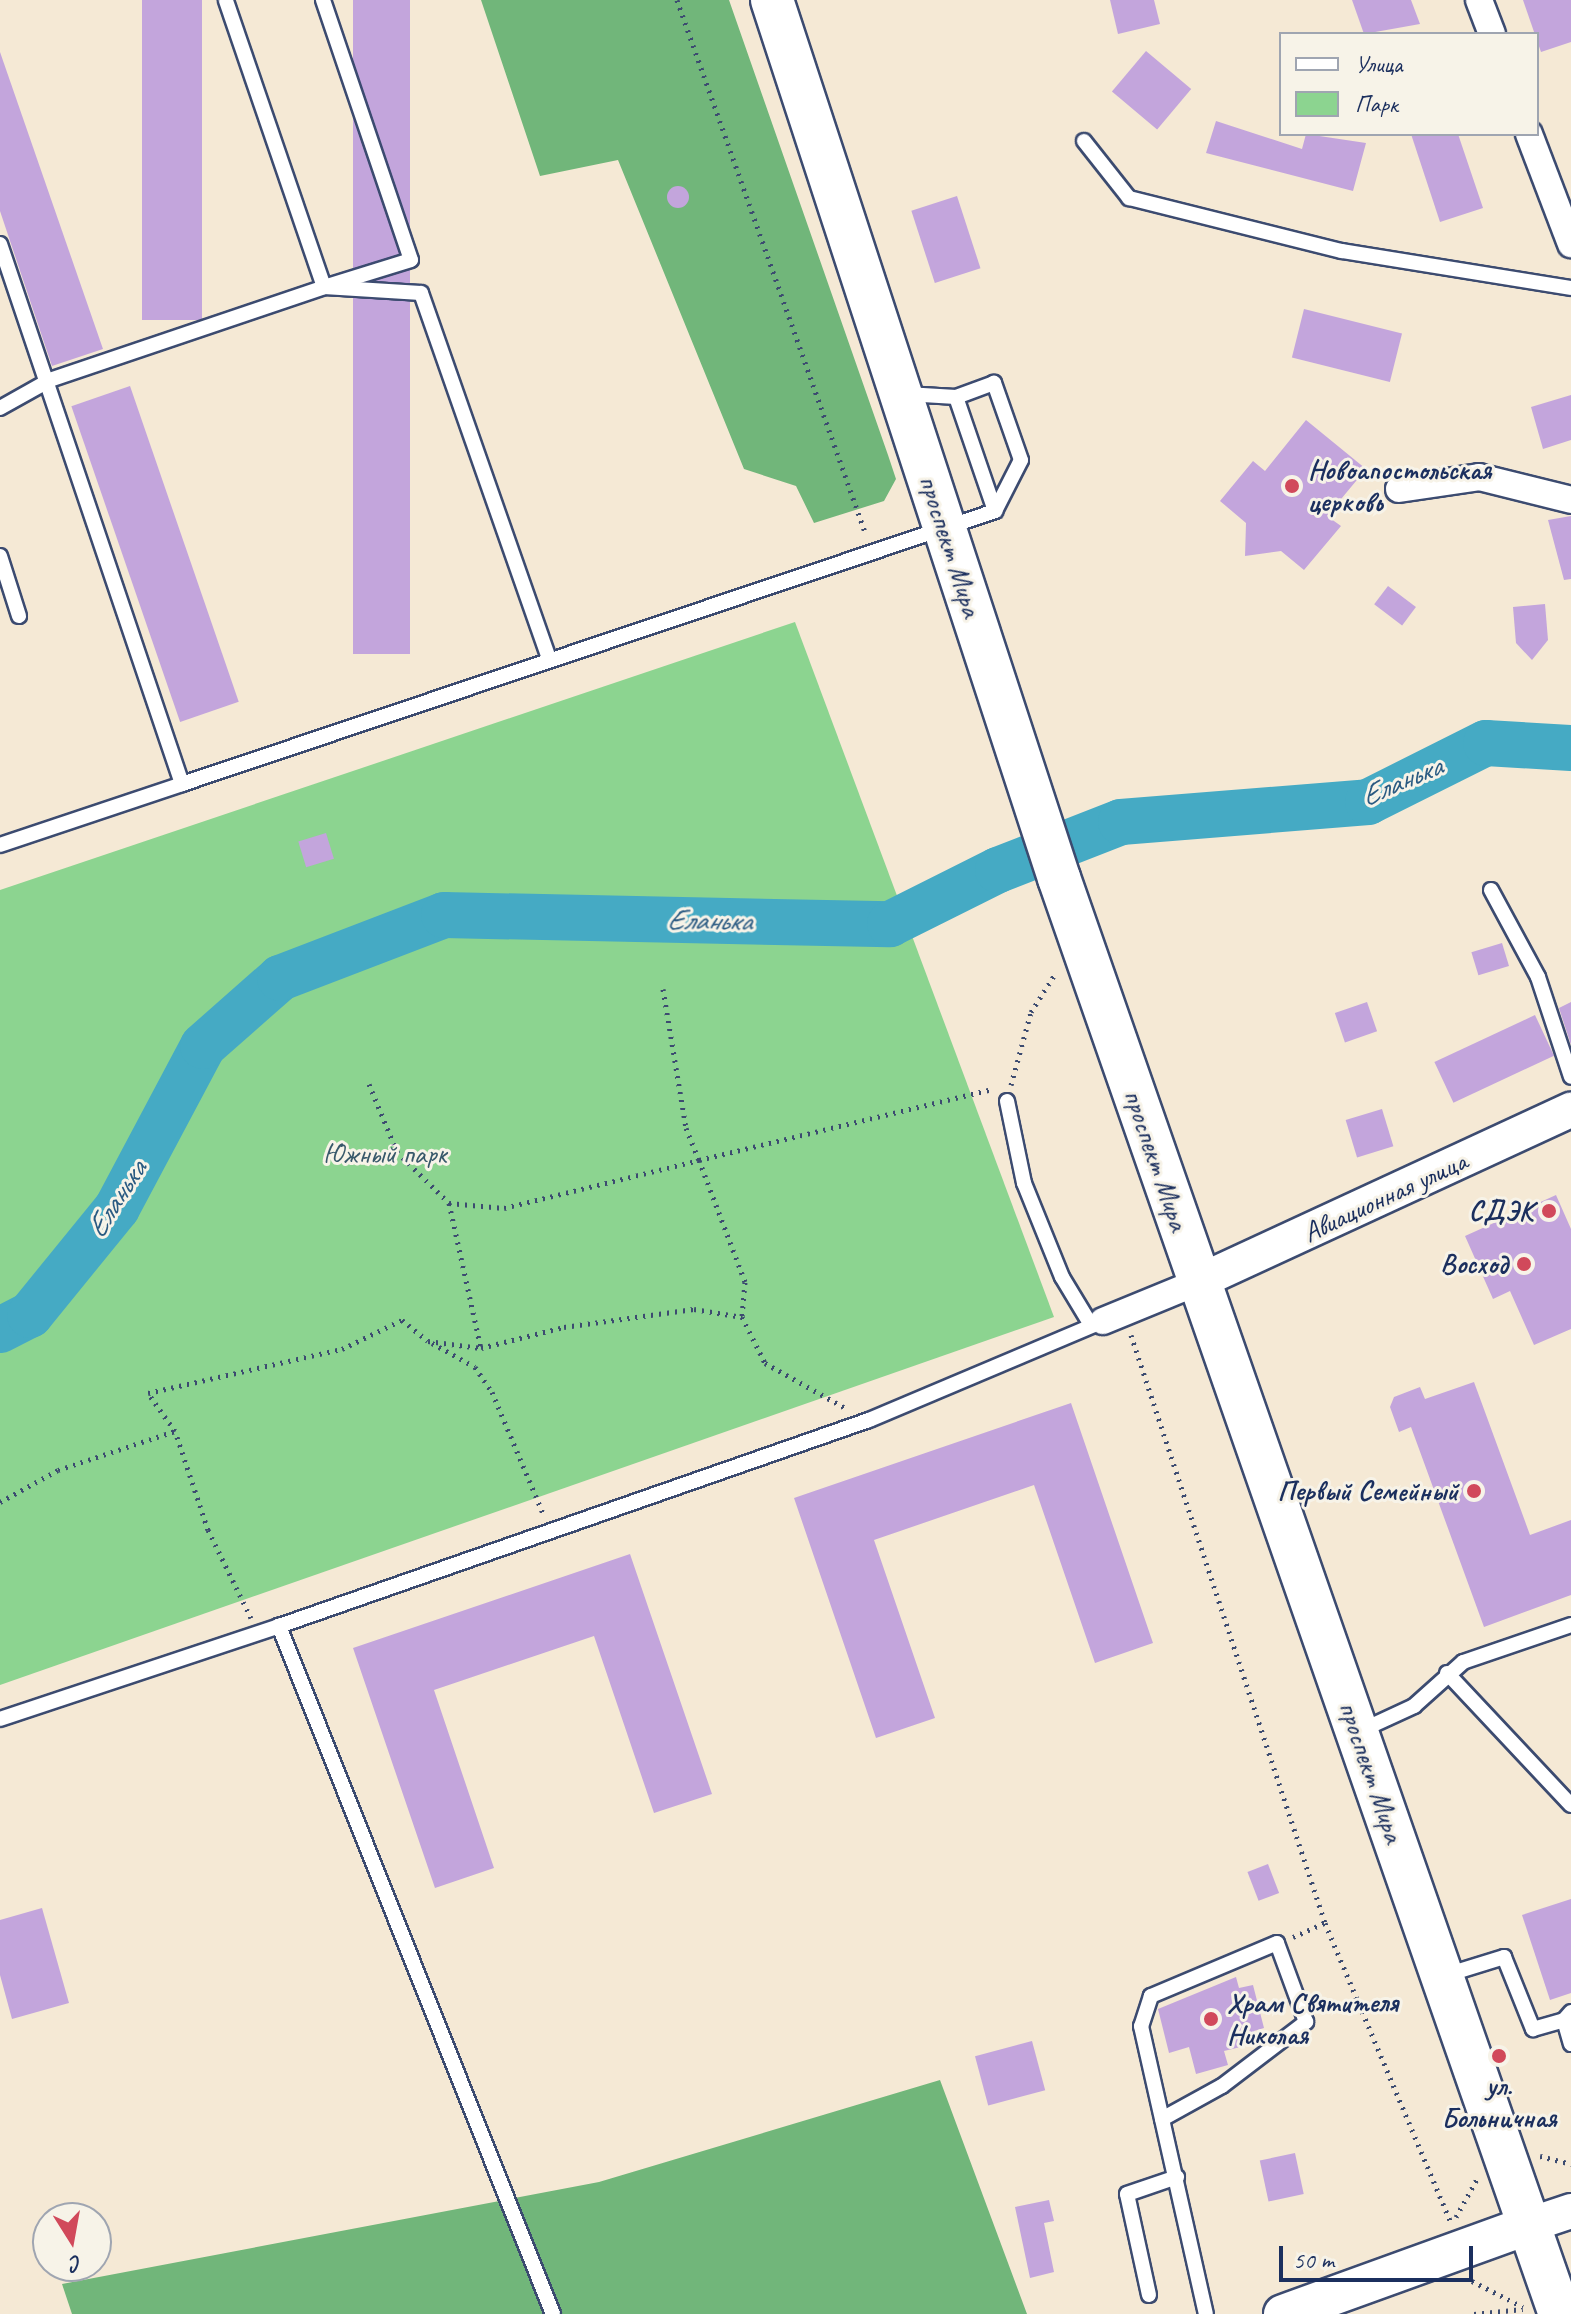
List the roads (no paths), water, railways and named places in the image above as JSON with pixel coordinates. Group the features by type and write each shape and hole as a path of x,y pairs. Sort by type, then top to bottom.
{"main road":[{"name":"проспект Мира","path":"772,0 1059,878 1560,2314"},
{"path":"1307,2310 1529,2225"}],"street":[{"path":"1479,0 1491,32"},
{"path":"1530,136 1571,244"},
{"path":"1399,489 1479,477 1571,500"},
{"name":"Авиационная улица","path":"1198,1282 1571,1110"},
{"path":"1106,1320 1198,1282"},
{"path":"1529,2225 1571,2211"}],"lane":[{"path":"226,0 324,287"},
{"path":"0,408 50,380 411,260 323,0"},
{"path":"1084,141 1129,198 1342,251 1571,288"},
{"path":"0,244 50,380 182,784"},
{"path":"324,287 421,293 548,656"},
{"path":"0,845 548,656 995,511 1021,460 994,383 956,397 900,394"},
{"path":"956,397 995,511"},
{"path":"0,556 19,616"},
{"path":"1491,890 1538,977 1571,1077"},
{"path":"0,1719 279,1626 869,1420 1106,1320 1062,1277 1024,1183 1007,1101"},
{"path":"1358,1732 1414,1706 1447,1673 1571,1625"},
{"path":"279,1626 553,2314"},
{"path":"1447,1673 1571,1805"},
{"path":"1162,2119 1222,2086 1306,2022 1277,1943 1151,1996 1141,2026 1206,2314"},
{"path":"1443,1976 1504,1957 1533,2029 1567,2016 1571,2044"},
{"path":"1149,2295 1127,2194 1177,2177"}],"waterway":[{"name":"Еланька","path":"0,1330 30,1315 117,1208 203,1046 280,978 444,915 890,924 998,870 1121,822 1368,802 1486,743 1571,748"}],"place":[{"name":"Новоапостольская церковь","path":"1292,486"},
{"name":"СДЭК","path":"1549,1211"},
{"name":"Восход","path":"1524,1264"},
{"name":"Первый Семейный","path":"1474,1491"},
{"name":"Храм Святителя Николая","path":"1211,2019"},
{"name":"ул. Больничная","path":"1499,2056"}],"park label":[{"name":"Южный парк","path":"385,1154"}]}
